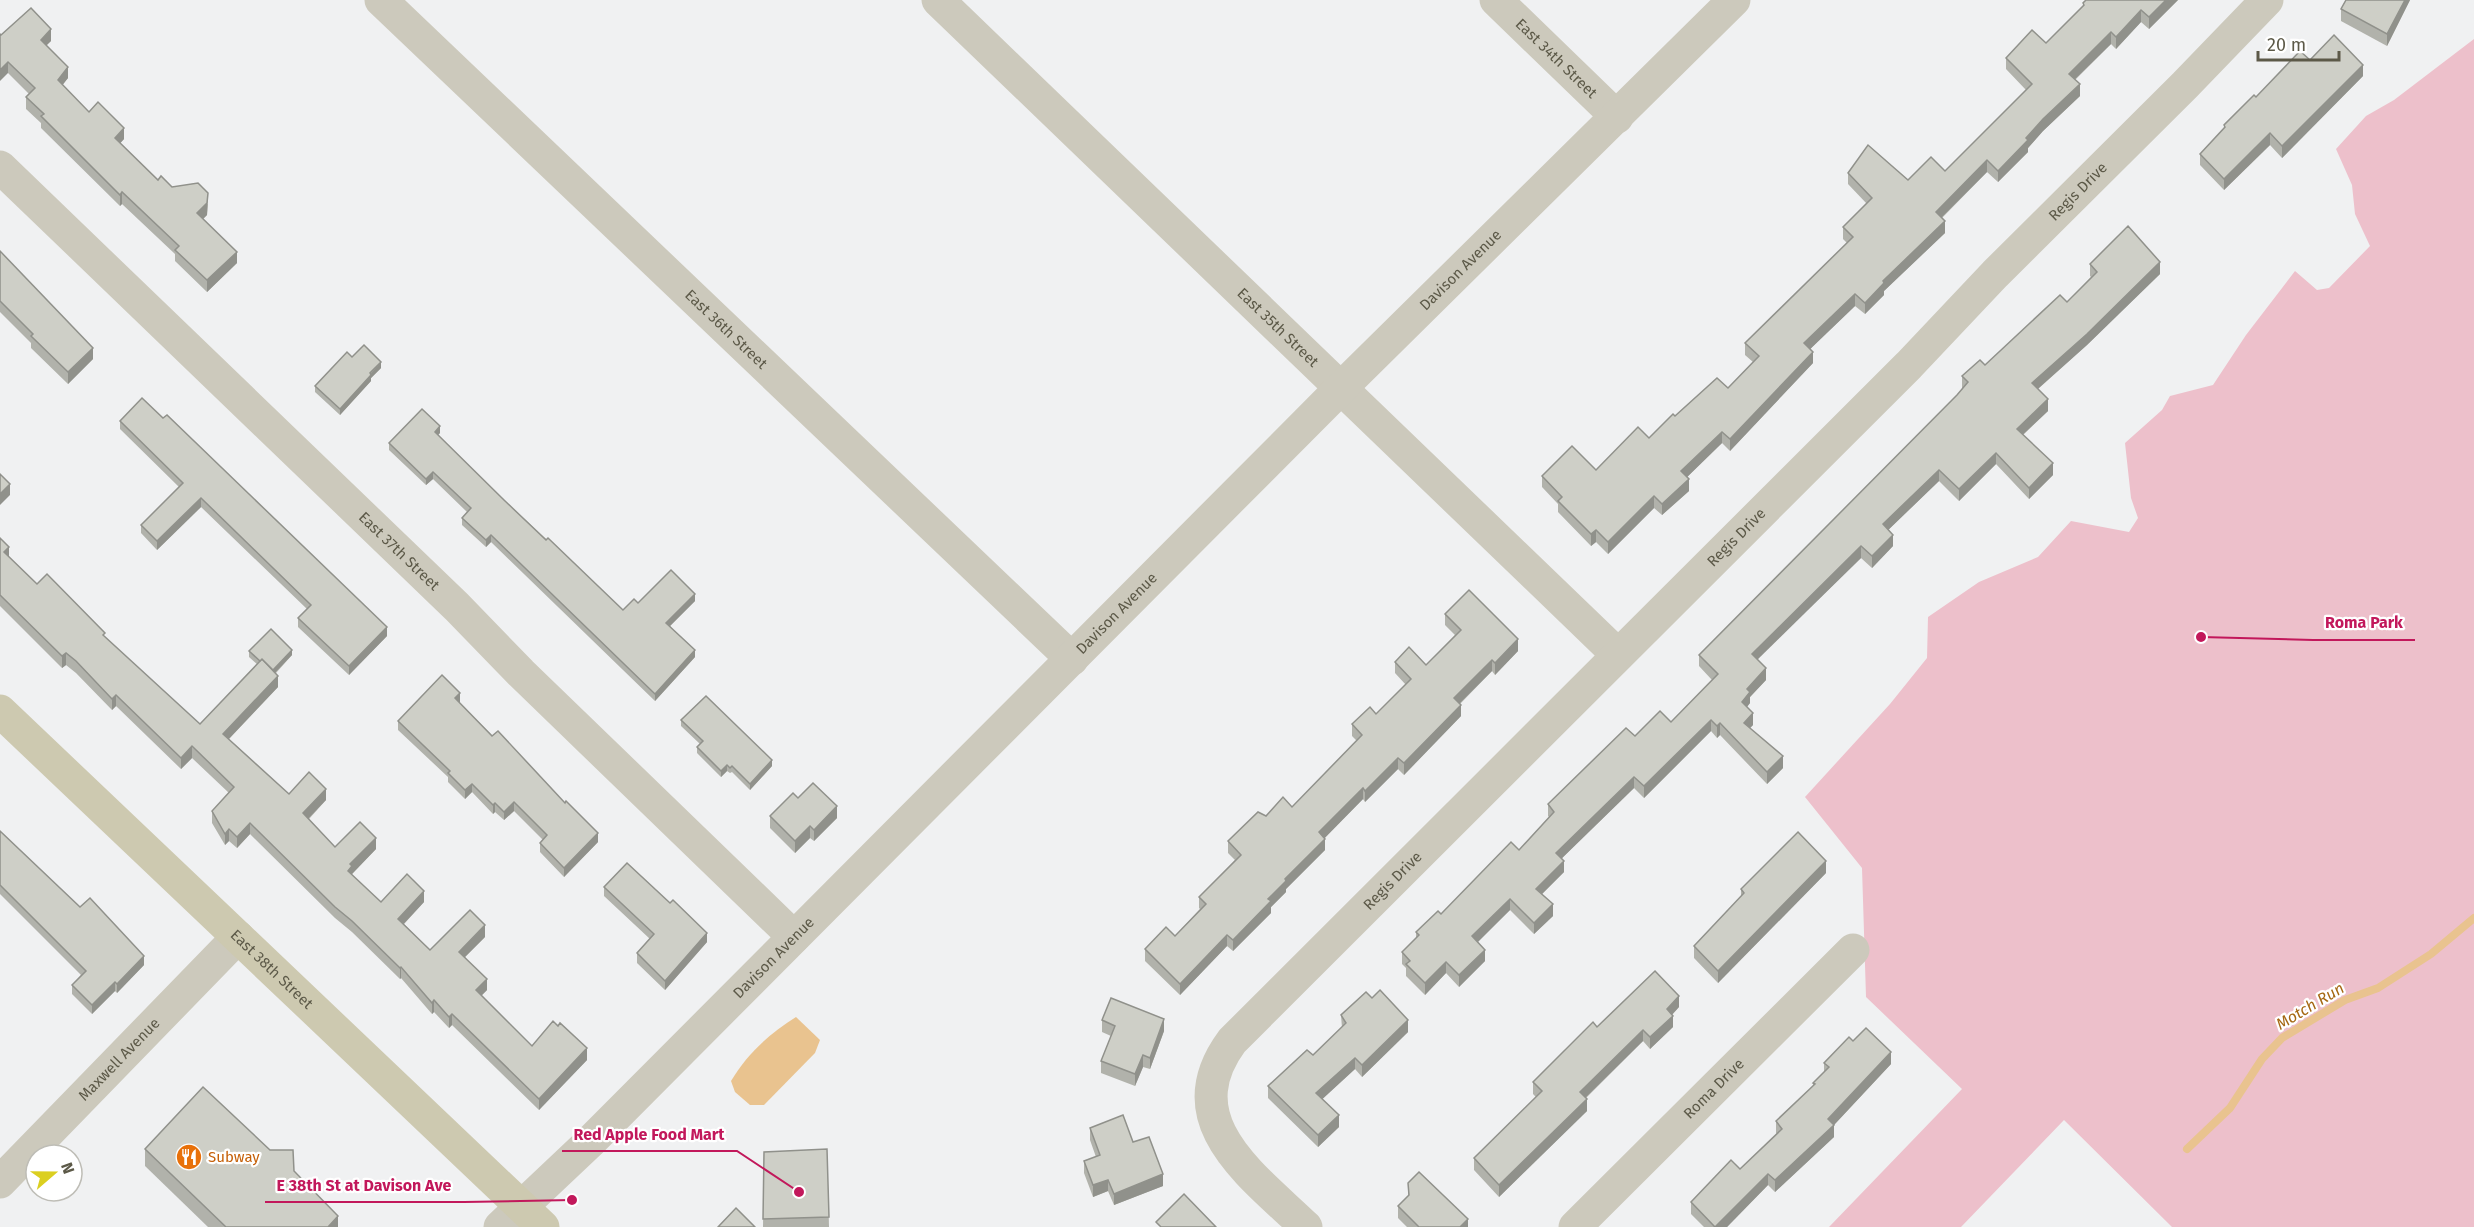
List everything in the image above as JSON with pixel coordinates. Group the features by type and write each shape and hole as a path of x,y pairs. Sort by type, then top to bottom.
{"main road":[{"name":"East 38th Street","path":"0,711 238,937 521,1220"}],"street":[{"name":"East 36th Street","path":"381,0 1072,659"},
{"name":"East 35th Street","path":"938,0 1618,655"},
{"name":"East 34th Street","path":"1496,0 1617,117"},
{"name":"Davison Avenue","path":"521,1220 590,1142 1341,388 1734,0"},
{"name":"Regis Drive","path":"1306,1227 1233,1153 1219,1134 1211,1102 1214,1078 1220,1058 1232,1041 1908,365 1995,274 2193,78 2268,0"},
{"name":"East 37th Street","path":"0,167 457,607 521,673 794,937"},
{"name":"Maxwell Avenue","path":"0,1182 238,937"},
{"name":"Roma Drive","path":"1575,1227 1853,950"}],"shaded area":[{"path":"2474,39 2474,1227 2172,1227 2064,1120 1961,1227 1829,1227 1962,1089 1866,997 1862,868 1805,797 1890,704 1927,658 1928,617 1979,582 2038,557 2071,521 2129,532 2138,518 2131,498 2125,443 2162,410 2170,396 2213,385 2246,335 2295,271 2317,290 2329,288 2370,246 2355,214 2352,185 2336,149 2366,116 2394,100"},
{"path":"796,1017 820,1040 815,1053 764,1105 750,1105 735,1092 731,1081 759,1045"}],"building":[{"path":"2086,0 2166,0 2149,17 2141,10 2116,37 2111,32 2069,74 2080,84 2043,119 2026,138 2028,140 1998,171 1987,160 1936,212 1945,221 1883,281 1884,283 1865,303 1855,294 1804,343 1813,352 1730,439 1722,432 1681,471 1689,479 1662,504 1654,496 1608,542 1596,530 1591,534 1558,501 1562,497 1542,476 1572,446 1596,470 1638,427 1649,438 1673,414 1675,416 1717,378 1728,388 1759,356 1745,343 1853,237 1843,227 1872,198 1848,173 1868,145 1908,180 1931,157 1945,171 2032,84 2006,58 2032,30 2046,43 2084,5"},
{"path":"2346,0 2405,0 2387,34 2341,9"},
{"path":"31,8 51,29 41,40 68,67 58,80 89,112 98,102 124,128 115,138 158,180 161,176 172,187 198,183 208,193 207,203 197,213 237,252 207,280 175,250 179,246 122,192 120,195 41,116 44,114 26,97 35,88 8,62 0,70 0,34"},
{"path":"2334,35 2363,65 2282,146 2270,133 2224,179 2200,154 2225,127 2224,125 2254,95 2256,97 2300,51 2310,60"},
{"path":"2128,226 2160,262 2087,334 2032,383 2048,399 2017,429 2053,463 2029,488 1996,453 1959,489 1939,470 1883,524 1893,535 1872,556 1861,546 1752,654 1766,668 1747,689 1750,692 1742,702 1753,713 1744,723 1783,756 1767,772 1720,723 1717,726 1711,720 1644,786 1634,777 1556,853 1564,861 1536,889 1553,904 1534,923 1510,899 1472,936 1485,950 1459,975 1446,962 1425,983 1406,964 1410,961 1402,952 1419,935 1416,932 1438,911 1441,914 1511,842 1519,850 1554,812 1548,804 1626,728 1635,736 1660,711 1671,722 1718,674 1699,655 1957,395 1968,382 1962,376 1980,360 1985,365 2060,295 2067,302 2097,272 2090,264"},
{"path":"0,251 93,348 68,372 31,336 33,334 0,301"},
{"path":"364,345 381,362 340,409 315,386 347,352 352,357"},
{"path":"142,398 163,418 167,415 387,627 349,666 298,618 311,605 201,498 157,541 141,525 183,483 120,421"},
{"path":"422,409 440,426 435,432 546,540 548,538 623,610 634,599 638,603 671,570 695,594 666,623 695,650 655,694 491,535 486,540 462,518 471,508 433,472 426,479 389,443"},
{"path":"0,474 10,484 0,494"},
{"path":"0,538 9,547 4,552 37,584 47,574 105,633 103,635 200,724 262,659 278,676 223,734 289,794 309,772 326,789 303,813 335,847 360,822 376,838 350,864 352,866 348,871 381,902 407,874 424,891 398,919 430,950 470,910 485,925 459,952 487,979 476,990 532,1046 553,1021 558,1026 560,1023 587,1048 539,1099 452,1014 449,1017 434,1000 432,1003 401,967 335,907 250,823 237,837 229,829 225,834 212,811 234,787 192,746 181,758 116,695 112,699 76,661 66,653 62,656 0,595"},
{"path":"1469,590 1518,639 1495,663 1492,660 1454,698 1461,705 1404,763 1398,758 1365,791 1363,788 1319,832 1325,839 1285,879 1286,881 1268,899 1271,901 1233,940 1227,935 1180,984 1145,949 1166,927 1175,936 1206,904 1199,897 1241,855 1228,841 1258,812 1266,816 1283,797 1292,807 1362,735 1352,724 1370,707 1376,714 1411,679 1395,662 1409,647 1426,665 1461,630 1445,614"},
{"path":"271,629 292,650 273,670 249,651"},
{"path":"442,675 460,693 455,698 492,736 498,731 565,803 566,801 598,833 564,868 540,843 547,835 514,802 504,812 495,803 493,805 472,784 465,790 448,773 450,771 398,721"},
{"path":"706,696 772,760 750,784 732,766 730,768 727,765 721,771 697,747 703,741 681,720"},
{"path":"813,783 837,806 814,830 810,826 795,841 770,816 793,793 798,798"},
{"path":"0,831 80,907 90,898 144,956 117,984 115,982 92,1005 72,985 86,971 0,885"},
{"path":"1798,832 1826,861 1718,971 1694,946 1744,893 1741,889"},
{"path":"627,863 670,903 673,900 707,933 665,981 637,953 654,934 604,887"},
{"path":"1655,971 1679,996 1667,1009 1673,1016 1650,1037 1643,1030 1580,1092 1587,1099 1499,1185 1474,1158 1542,1091 1533,1082 1593,1022 1597,1027"},
{"path":"1380,990 1408,1020 1362,1065 1355,1058 1316,1093 1339,1115 1318,1135 1268,1086 1307,1050 1313,1055 1346,1023 1341,1015 1366,992 1372,998"},
{"path":"1111,998 1164,1019 1150,1058 1143,1055 1135,1074 1101,1061 1115,1026 1102,1020"},
{"path":"1866,1028 1891,1052 1828,1119 1834,1125 1775,1180 1768,1174 1715,1227 1691,1202 1731,1160 1740,1169 1782,1129 1776,1121 1815,1084 1813,1083 1829,1067 1824,1063 1849,1037 1853,1041"},
{"path":"203,1087 270,1150 293,1150 294,1171 338,1216 328,1227 226,1227 145,1149"},
{"path":"1123,1115 1133,1142 1149,1137 1163,1174 1114,1194 1108,1180 1093,1185 1084,1161 1100,1155 1090,1128"},
{"path":"827,1149 829,1217 763,1219 764,1152"},
{"path":"1419,1172 1468,1219 1460,1227 1419,1227 1398,1206 1409,1195 1408,1183"},
{"path":"1184,1194 1216,1227 1161,1227 1156,1222"},
{"path":"736,1208 755,1227 718,1227"}],"waterway":[{"name":"Motch Run","path":"2187,1149 2230,1108 2262,1059 2282,1038 2345,1000 2378,988 2431,954 2474,918"}],"place":[{"name":"Roma Park","path":"2201,637"},
{"name":"Subway","path":"189,1157"},
{"name":"Red Apple Food Mart","path":"799,1192"},
{"name":"E 38th St at Davison Ave","path":"572,1200"}]}
